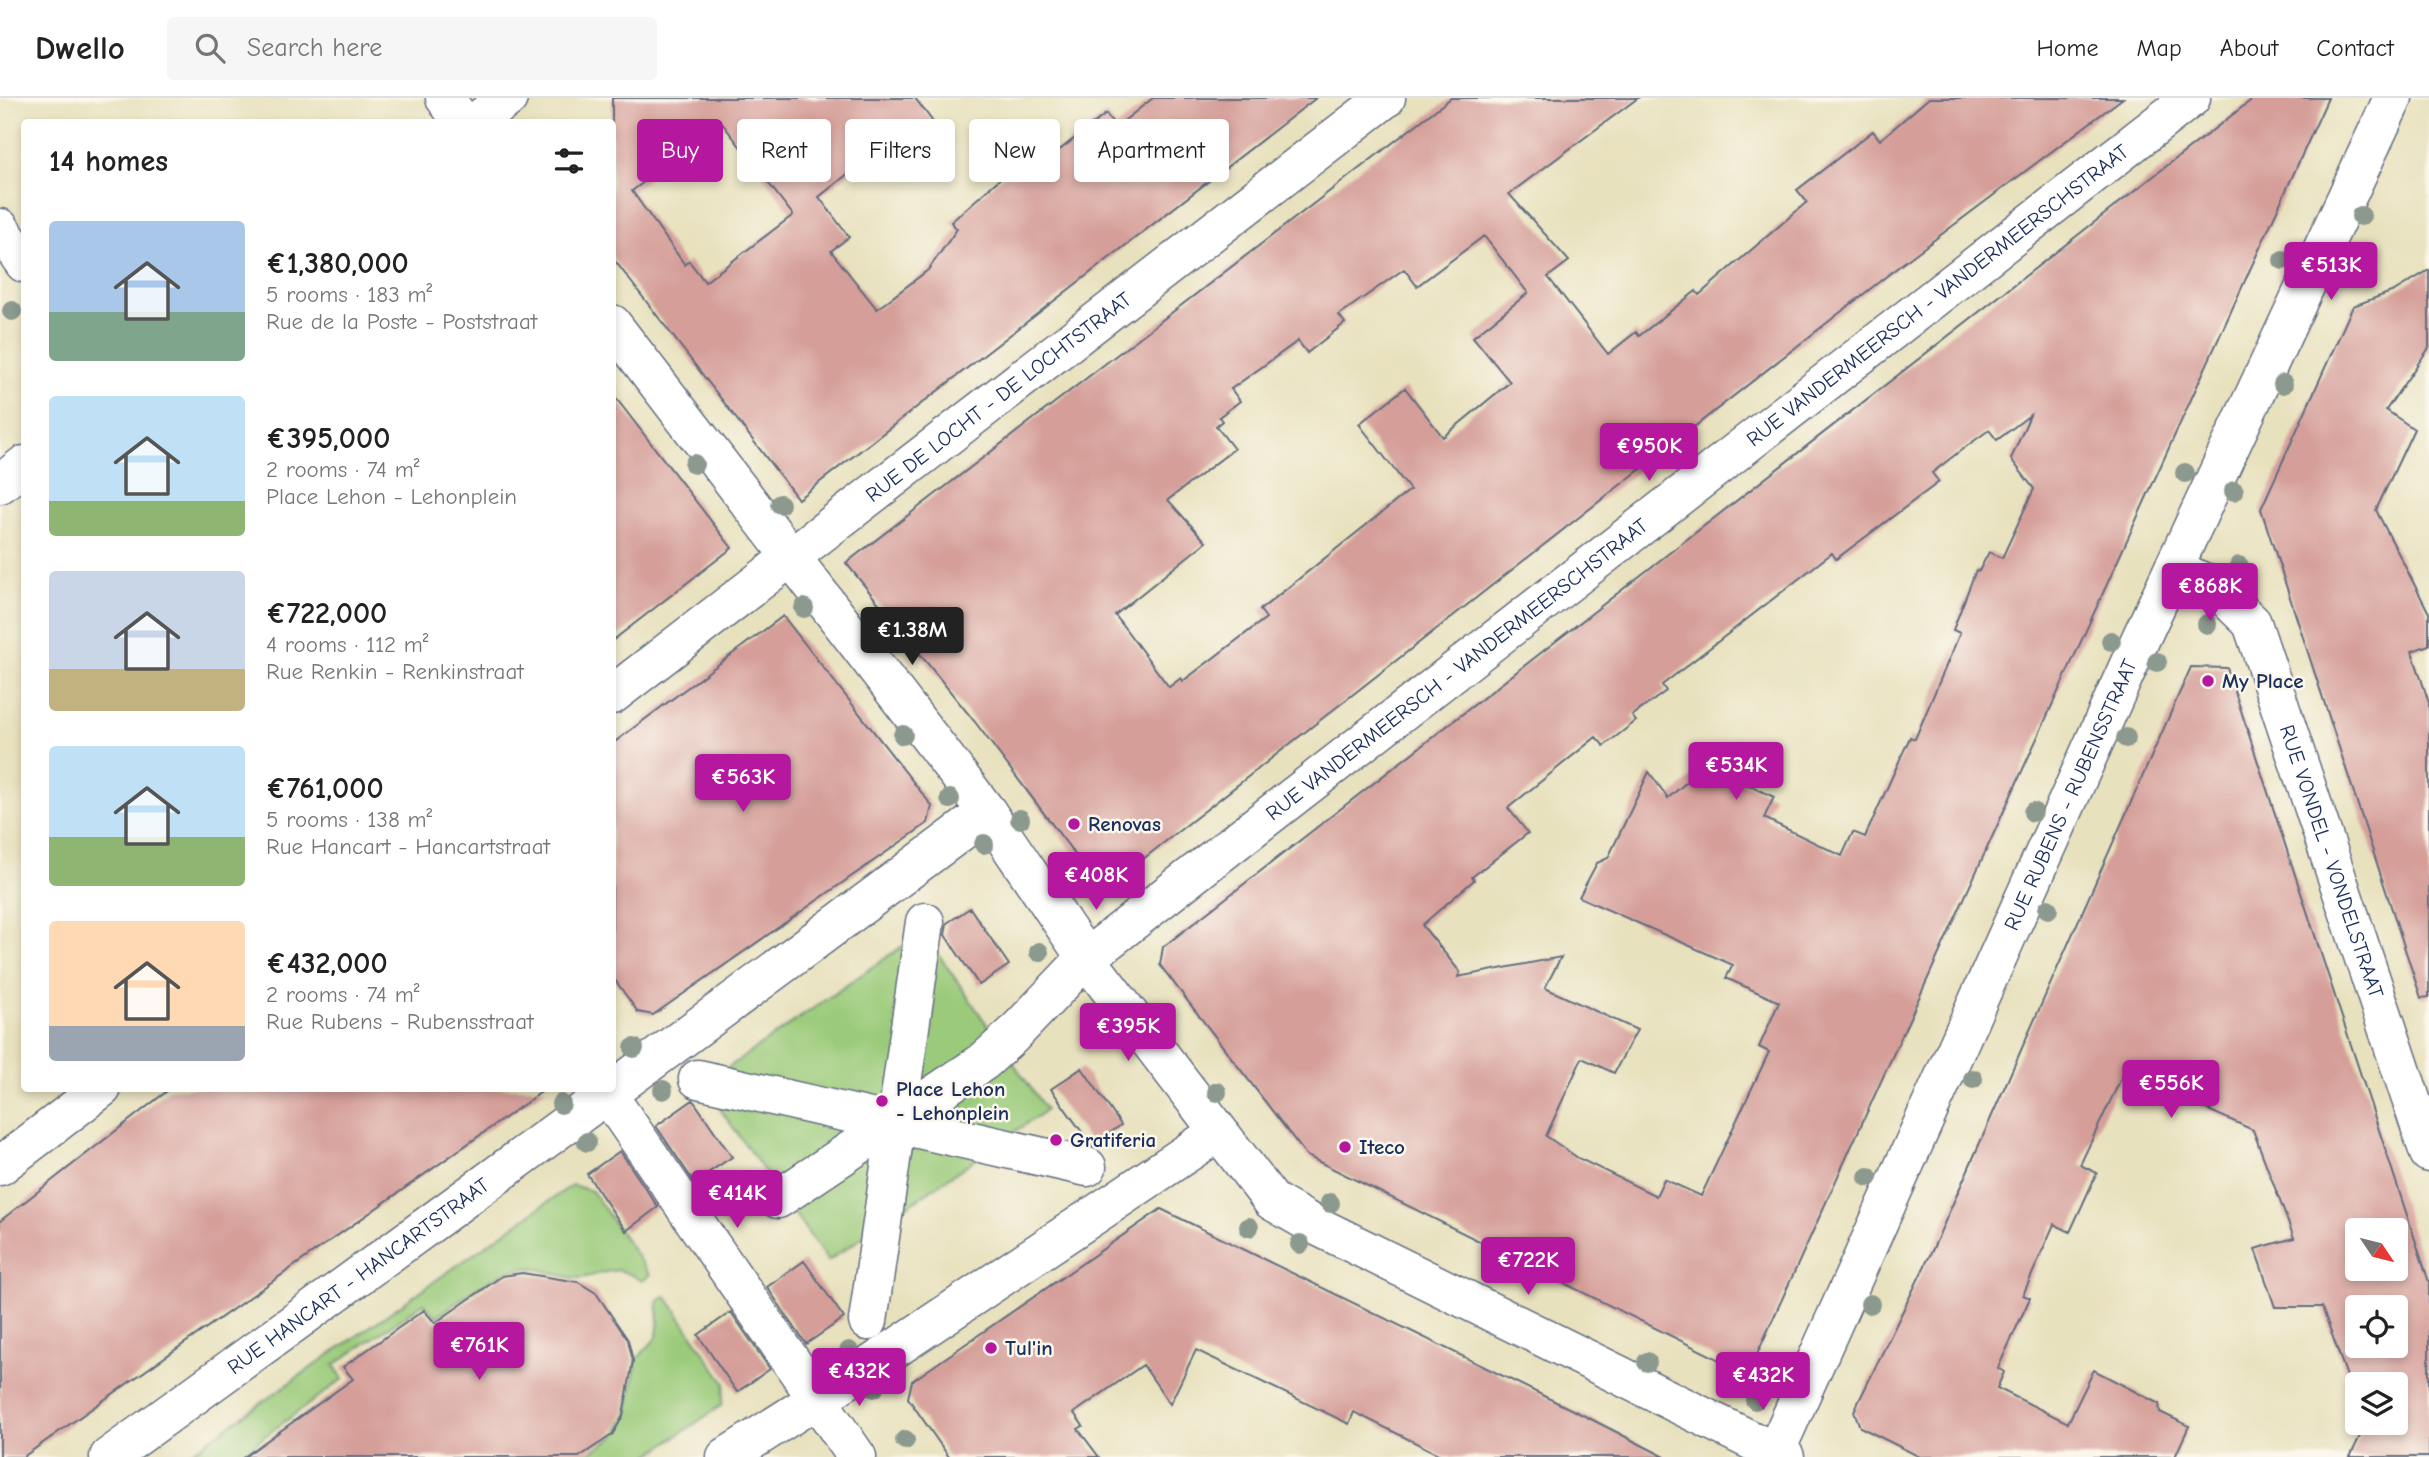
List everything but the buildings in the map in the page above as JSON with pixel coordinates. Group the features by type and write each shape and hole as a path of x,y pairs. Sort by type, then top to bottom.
{"street":[{"path":"445,98 460,119"},
{"path":"480,119 508,98"},
{"name":"RUE DE LOCHT - DE LOCHTSTRAAT","path":"616,692 1386,98"},
{"name":"RUE VANDERMEERSCH - VANDERMEERSCHSTRAAT","path":"778,1199 983,1062 1013,1036 1086,958 2191,98"},
{"name":"RUE RUBENS - RUBENSSTRAAT","path":"1778,1455 2174,568 2393,98"},
{"path":"0,228 21,259"},
{"path":"616,329 987,812 1086,958 1217,1133 1272,1201 1304,1220 1778,1455"},
{"path":"0,484 21,467"},
{"name":"RUE VONDEL - VONDELSTRAAT","path":"2174,568 2217,589 2252,623 2271,672 2429,1153"},
{"path":"616,1085 987,812"},
{"path":"868,1321 894,1122 925,922"},
{"path":"698,1079 1087,1167"},
{"path":"0,1166 97,1092"},
{"path":"606,1092 857,1457"},
{"name":"RUE HANCART - HANCARTSTRAAT","path":"109,1457 606,1092"},
{"path":"726,1457 872,1364 1217,1133"}],"green space":[{"path":"923,932 1046,1110 828,1261 703,1085"},
{"path":"572,1185 592,1191 650,1275 642,1281 626,1272 614,1270 579,1278 527,1268 491,1279 436,1317 424,1303 334,1365 343,1379 236,1457 184,1457"},
{"path":"666,1296 725,1383 722,1405 646,1457 583,1457 615,1436 627,1415 637,1359 657,1337 657,1302"}],"place":[{"name":"My Place","path":"2208,681"},
{"name":"Renovas","path":"1074,824"},
{"name":"Place Lehon - Lehonplein","path":"882,1101"},
{"name":"Gratiferia","path":"1056,1140"},
{"name":"Iteco","path":"1345,1147"},
{"name":"Tul'in","path":"991,1348"}]}
